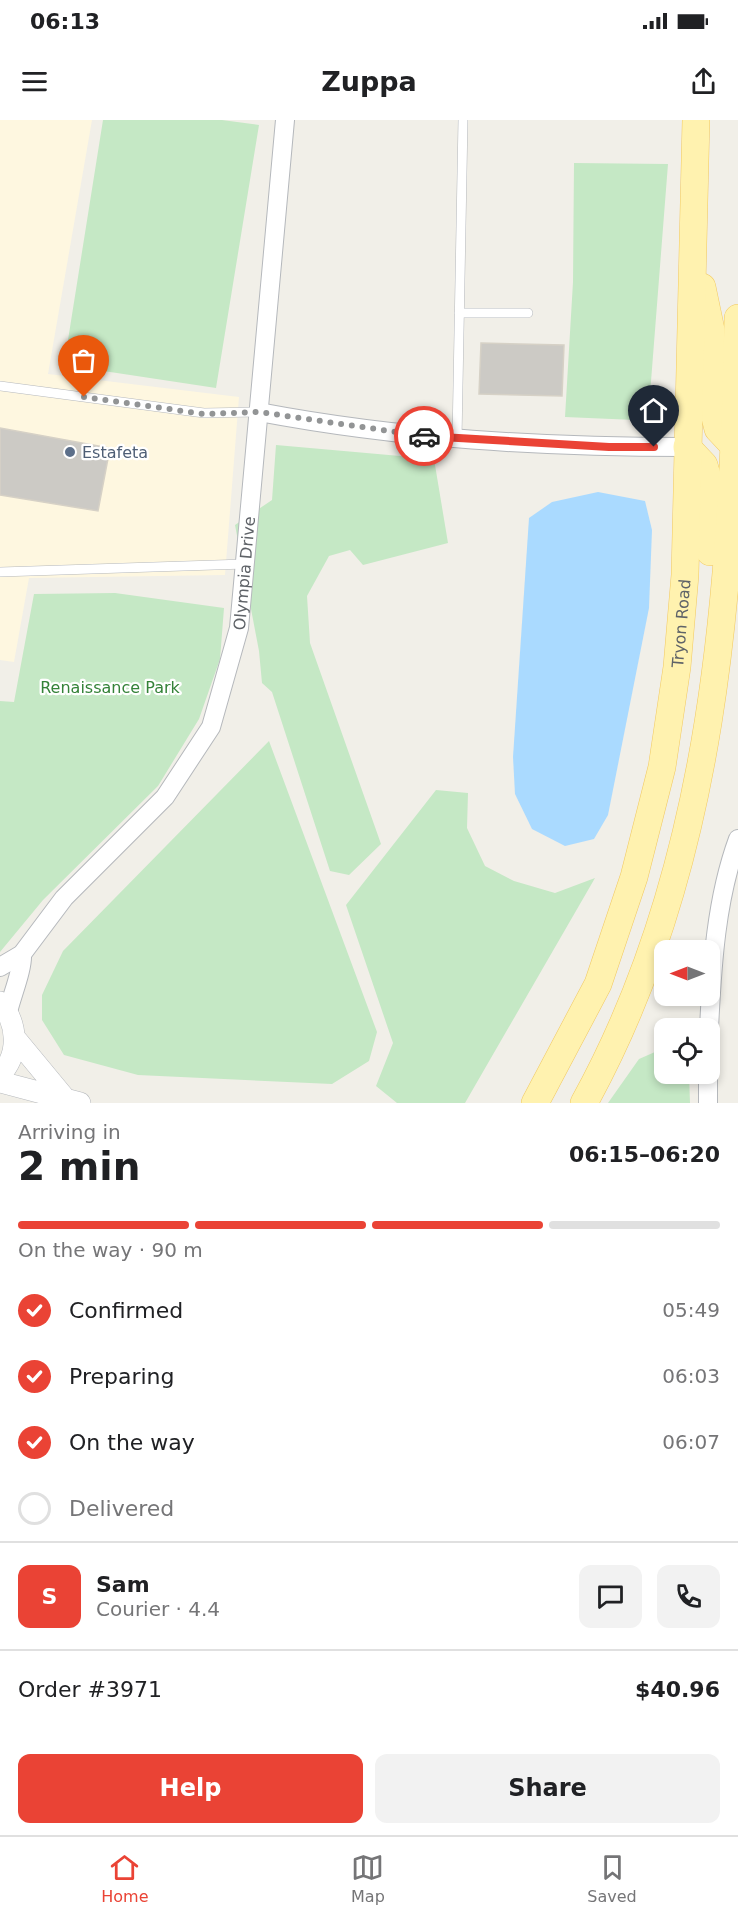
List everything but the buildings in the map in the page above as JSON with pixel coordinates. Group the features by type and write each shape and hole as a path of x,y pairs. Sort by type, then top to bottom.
{"main road":[{"name":"Tryon Road","path":"535,1103 598,984 634,877 662,767 677,667 686,575 687,447 696,120"},
{"path":"693,246 711,330 711,401 718,429 736,446"},
{"path":"584,1103 643,979 674,883 705,749 724,605 736,446 738,318"},
{"path":"687,447 704,465 712,493 709,722"}],"street":[{"name":"Olympia Drive","path":"0,967 22,954 64,898 165,797 211,727 239,628 285,120"},
{"path":"259,412 458,439 609,447 687,447"},
{"path":"709,1018 712,958 727,879 738,839"},
{"name":"Olympia Drive","path":"4,1007 22,964 22,954"},
{"path":"4,1007 15,1038 72,1100"},
{"path":"0,1075 13,1054 15,1038"},
{"path":"0,1082 72,1100"},
{"path":"708,1084 708,1103"}],"lane":[{"path":"458,439 463,120"},
{"path":"459,313 528,313"},
{"path":"0,386 204,414 259,412"},
{"path":"0,572 245,564"}],"shaded area":[{"path":"0,120 92,120 48,374 239,397 225,575 29,578 14,662 0,660"}],"green space":[{"path":"103,120 222,120 259,125 216,388 64,365"},
{"path":"574,163 668,164 649,407 635,420 565,417 573,282"},
{"path":"276,445 434,459 448,543 363,565 350,550 329,556 307,596 310,643 381,844 349,875 330,871 272,692 262,683 259,651 235,525 272,500"},
{"name":"Renaissance Park","path":"115,593 224,608 220,659 199,719 158,786 43,900 0,952 0,701 14,702 34,594"},
{"path":"269,741 377,1032 369,1061 332,1084 138,1075 64,1055 42,1020 42,995 63,951"},
{"path":"436,790 468,793 467,828 485,866 514,881 555,893 595,878 465,1103 397,1103 376,1086 393,1043 346,905"},
{"path":"654,1052 654,1084 689,1084 690,1103 608,1103 639,1059"}],"water":[{"path":"598,492 645,501 652,530 649,608 608,815 594,839 565,846 532,829 515,794 513,757 529,518 552,502"}],"way so far":[{"path":"84,397 204,414 259,412 301,420 424,436"}],"place":[{"name":"Estafeta","path":"70,452"}],"route":[{"path":"424,436 609,447 654,447"}]}
